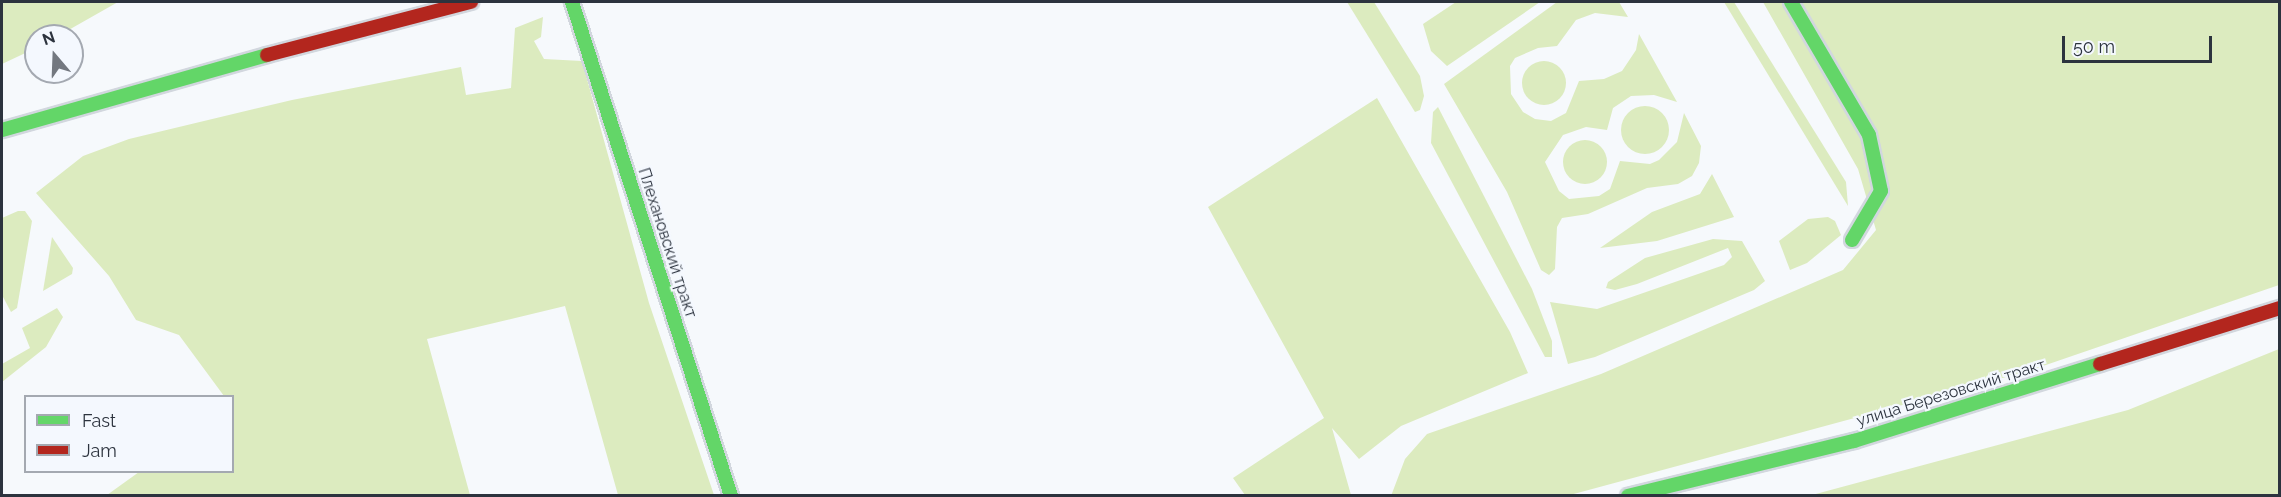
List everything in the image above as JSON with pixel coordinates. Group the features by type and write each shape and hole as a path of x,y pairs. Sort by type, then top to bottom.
{"street":[{"path":"2,130 105,98 471,2"},
{"name":"Плехановский тракт","path":"572,2 731,495"},
{"path":"1791,2 1869,135 1881,191 1852,240"},
{"name":"улица Березовский тракт","path":"1628,495 1854,441 2280,308"}],"green space":[{"path":"2,2 118,2 79,24 24,24 24,54 2,64"},
{"path":"1347,2 1374,2 1420,76 1424,96 1420,110 1415,112"},
{"path":"1456,2 1540,2 1447,66 1431,51 1423,24"},
{"path":"1557,2 1619,2 1628,17 1595,13 1576,20 1557,46 1538,48 1515,58 1510,66 1511,94 1523,112 1535,119 1551,121 1566,113 1579,81 1604,79 1622,71 1636,50 1639,34 1677,102 1654,95 1631,96 1613,108 1607,130 1586,127 1563,135 1545,162 1559,191 1569,199 1599,196 1610,189 1620,161 1650,164 1659,160 1677,142 1684,113 1701,146 1699,163 1692,176 1678,184 1647,188 1588,214 1562,218 1557,227 1555,269 1549,275 1541,270 1507,192 1444,84"},
{"path":"1724,2 1734,2 1846,182 1848,206"},
{"path":"1763,2 2279,2 2279,285 2028,371 1570,495 1391,496 1405,459 1427,434 1601,374 1843,270 1876,230 1858,169"},
{"path":"543,17 541,37 534,41 544,59 582,61 649,303 714,495 618,495 565,306 427,339 470,495 107,495 138,473 234,473 234,395 223,395 179,335 136,320 109,276 36,193 83,156 129,139 292,100 461,67 466,95 511,88 515,28"},
{"path":"1544,61 1559,68 1566,83 1559,98 1544,105 1529,98 1522,83 1529,68"},
{"path":"1377,98 1510,332 1528,373 1401,426 1359,459 1332,428 1351,495 1245,495 1233,478 1324,418 1208,207"},
{"path":"1645,106 1662,113 1669,130 1662,147 1645,154 1628,147 1621,130 1628,113"},
{"path":"1438,107 1532,289 1552,341 1552,357 1545,357 1431,143 1433,112"},
{"path":"1585,140 1600,147 1607,162 1600,177 1585,184 1570,177 1563,162 1570,147"},
{"path":"1712,174 1734,217 1657,241 1600,248 1652,212 1700,194"},
{"path":"18,211 25,211 32,221 17,308 11,312 2,295 2,218"},
{"path":"1828,217 1835,221 1841,235 1807,263 1790,270 1779,241 1808,219"},
{"path":"52,237 73,268 72,274 43,291"},
{"path":"1713,239 1742,241 1765,281 1754,290 1595,357 1568,364 1550,302 1597,309 1724,265 1732,257 1728,248 1637,284 1615,290 1606,288 1608,282 1645,258"},
{"path":"57,308 63,317 46,347 2,382 2,364 30,348 22,328"},
{"path":"2279,349 2279,495 1812,495 2128,410"}],"traffic: fast":[{"path":"572,2 731,496"},
{"path":"1791,2 1869,135 1881,191 1852,240"},
{"path":"2,130 267,55"},
{"path":"1628,496 1854,441 2100,364"}],"traffic: jam":[{"path":"267,55 471,2"},
{"path":"2100,364 2280,308"}]}
